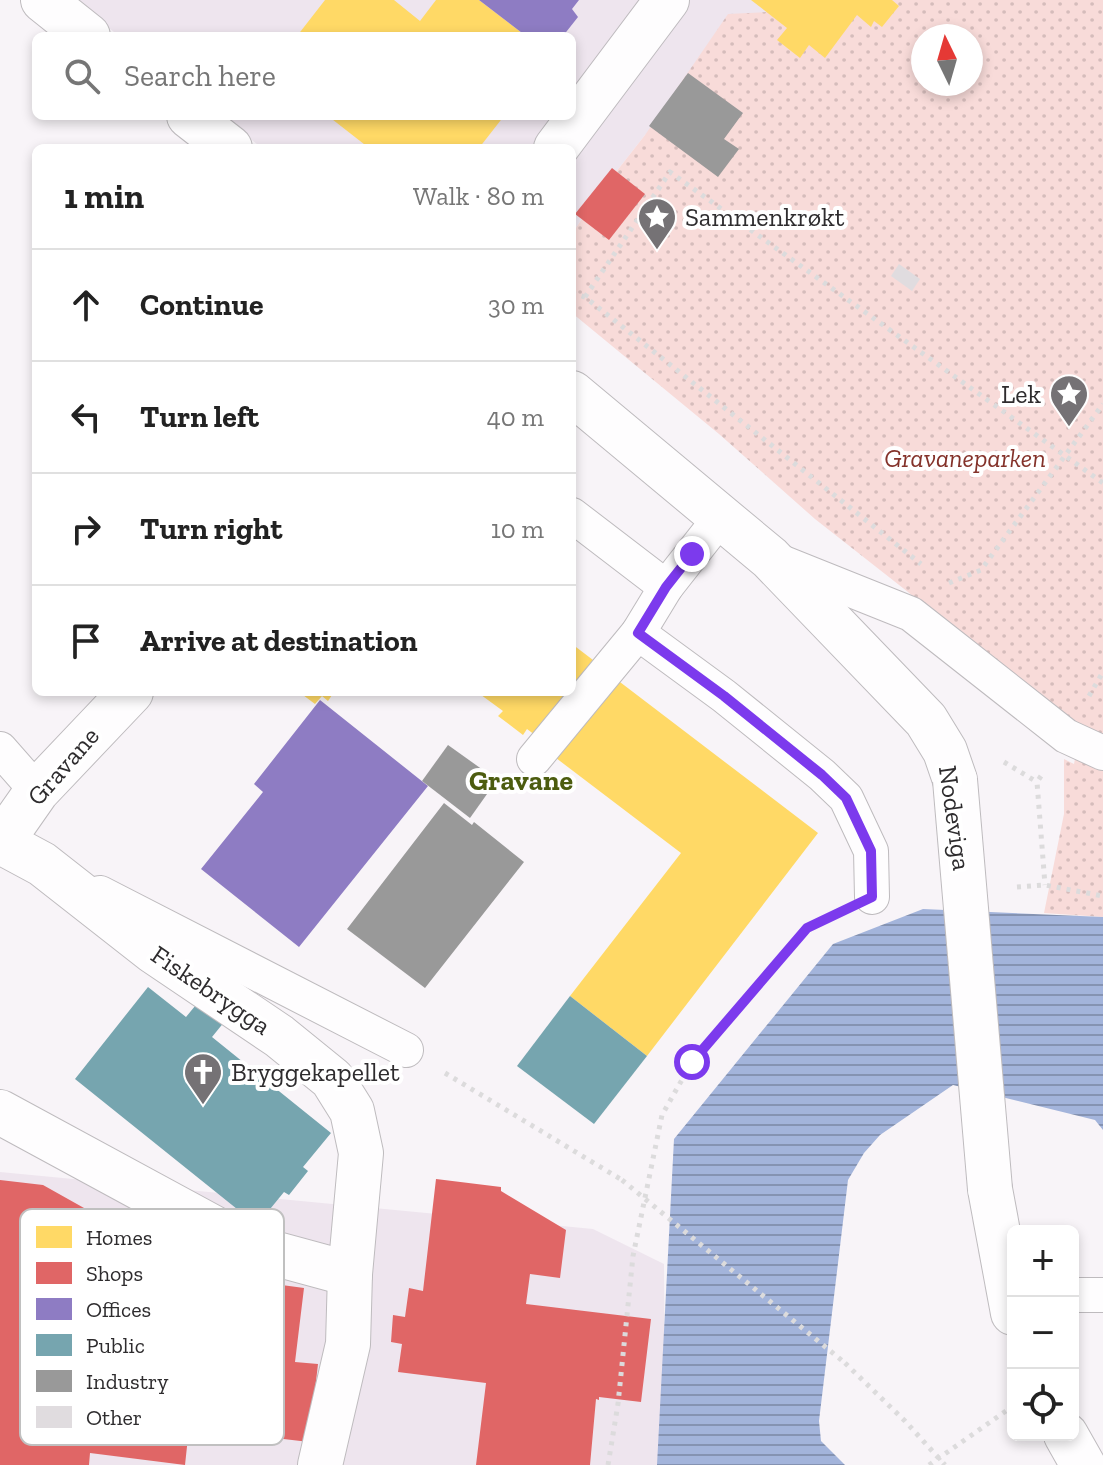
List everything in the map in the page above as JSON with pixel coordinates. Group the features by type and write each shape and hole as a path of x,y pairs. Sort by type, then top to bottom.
{"street":[{"path":"43,0 83,32"},
{"path":"559,144 667,0"},
{"path":"194,120 225,144"},
{"name":"Nodeviga","path":"576,396 770,558 926,720 945,751 955,780 990,1189 1010,1297"},
{"name":"Gravane","path":"1,843 37,791 127,696"},
{"name":"Fiskebrygga","path":"1,843 42,864 153,951 279,1036 332,1079 352,1111 361,1153 350,1274 348,1344 320,1465"},
{"path":"0,1112 179,1209"},
{"path":"284,1256 350,1274"},
{"path":"1069,1441 1083,1465"}],"lane":[{"path":"534,759 638,633 666,587 721,517"},
{"path":"576,518 666,587"},
{"path":"770,558 911,614 1066,736 1103,753"},
{"path":"638,633 724,696 846,798 871,851 872,897"},
{"path":"0,749 37,791"},
{"path":"1,843 406,1050"},
{"path":"1079,1295 1103,1295"}],"path":[{"path":"585,297 670,172 1103,483"},
{"path":"576,294 585,297 921,564"},
{"path":"911,614 946,584 981,570 1103,404"},
{"path":"1045,885 1037,782 1066,736"},
{"path":"1015,887 1045,885 1103,896"},
{"path":"608,1465 618,1404 633,1256 662,1115 692,1062 807,928 872,897"},
{"path":"406,1050 622,1180 845,1363 945,1465"},
{"path":"929,1465 1007,1410"}],"shaded area":[{"path":"74,0 888,0 645,135 576,228 576,144 257,144 226,120 576,120 576,32 114,32"},
{"path":"0,1172 593,1229 664,1264 665,1465 0,1465"}],"green space":[{"name":"Gravaneparken","path":"888,0 1103,0 1103,917 1044,913 1064,814 1064,759 1074,764 1081,727 995,666 815,519 719,434 576,316 576,228 645,135 728,14 883,6"}],"water":[{"path":"923,909 1103,917 1103,1130 1095,1120 953,1085 880,1135 864,1153 848,1180 819,1421 821,1441 845,1465 657,1465 674,1139 833,944"}],"building: Homes":[{"path":"325,0 394,0 420,21 436,0 479,0 521,32 300,32"},
{"path":"751,0 892,0 899,6 882,27 874,21 871,27 857,15 825,58 809,45 800,58 777,40 787,28"},
{"path":"333,120 501,120 482,144 364,144"},
{"path":"576,647 593,660 576,682"},
{"path":"616,679 818,833 647,1056 570,996 681,853 556,758"},
{"path":"304,696 322,696 315,704"},
{"path":"482,696 565,696 535,735 527,729 523,735 498,716 503,711"}],"building: Shops":[{"path":"612,168 645,194 609,240 576,213"},
{"path":"436,1179 501,1187 501,1191 566,1230 560,1278 530,1274 526,1304 651,1319 641,1402 596,1399 590,1465 476,1465 486,1383 398,1372 402,1344 391,1342 393,1315 405,1317 409,1288 423,1291"},
{"path":"0,1180 43,1185 86,1209 20,1209 20,1445 187,1445 185,1465 90,1453 89,1465 0,1465"},
{"path":"284,1285 304,1288 295,1362 318,1364 309,1442 284,1439"}],"building: Offices":[{"path":"479,0 579,0 572,9 578,17 566,32 521,32"},
{"path":"320,700 428,786 299,947 201,869 263,792 254,784"}],"building: Public":[{"name":"Bryggekapellet","path":"148,987 186,1017 200,1000 225,1021 212,1037 331,1133 303,1167 308,1171 289,1195 284,1192 270,1209 237,1209 75,1079"},
{"path":"570,996 647,1056 594,1124 517,1066"}],"building: Industry":[{"path":"688,73 743,113 724,139 739,149 718,177 649,126"},
{"path":"448,745 497,780 470,818 422,781"},
{"path":"444,803 472,825 474,822 524,862 425,988 347,929"}],"building: Other":[{"path":"899,264 920,279 912,291 891,276"}],"place":[{"name":"Sammenkrøkt","path":"657,251"},
{"name":"Lek","path":"1069,428"},
{"name":"Bryggekapellet","path":"203,1106"}],"district":[{"name":"Gravane","path":"521,780"}],"route":[{"path":"692,554 666,587 638,633 724,696 846,798 871,851 872,897 807,928 692,1062"}]}
